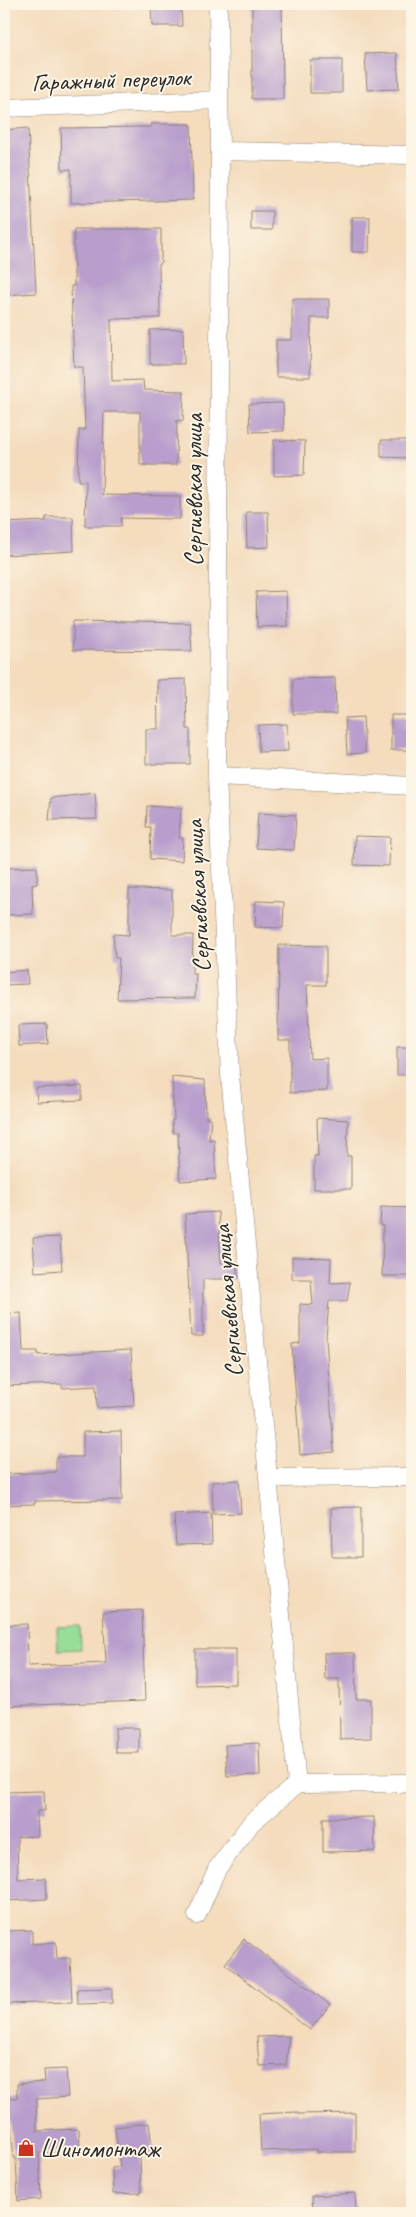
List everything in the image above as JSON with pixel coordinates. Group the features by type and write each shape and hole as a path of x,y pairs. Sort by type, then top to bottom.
{"street":[{"name":"Сергиевская улица","path":"218,4 220,151 217,776 230,1074 297,1784"},
{"name":"Гаражный переулок","path":"4,108 219,100"},
{"path":"220,151 412,155"},
{"path":"217,776 412,786"},
{"path":"268,1478 412,1477"},
{"path":"197,1915 217,1869 252,1822 297,1784 412,1783"}],"green space":[{"path":"80,1626 81,1649 58,1650 57,1627"}],"building":[{"path":"151,4 181,4 182,26 152,26"},
{"path":"252,5 282,5 283,99 252,99"},
{"path":"397,53 399,89 367,90 365,54"},
{"path":"310,60 342,60 342,93 310,93"},
{"path":"151,124 191,124 193,200 71,203 71,169 62,170 61,128 151,127"},
{"path":"28,128 36,293 4,295 4,130"},
{"path":"251,211 272,211 272,230 251,230"},
{"path":"352,217 370,217 369,252 352,252"},
{"path":"74,229 161,229 161,263 159,263 160,318 111,319 112,381 143,380 144,390 184,391 183,421 177,420 176,465 140,465 140,412 104,412 102,495 180,496 180,519 121,518 121,526 85,526 86,481 78,481 79,430 85,430 83,367 74,367 71,286 74,286"},
{"path":"292,299 329,299 329,318 311,318 310,377 276,377 276,340 292,340"},
{"path":"183,329 184,364 150,364 150,330"},
{"path":"283,403 284,431 250,432 249,404"},
{"path":"274,440 305,441 304,475 274,476"},
{"path":"381,440 412,440 412,458 381,457"},
{"path":"246,512 268,512 269,547 247,548"},
{"path":"46,517 73,517 74,551 4,555 4,523 46,521"},
{"path":"286,591 287,626 257,627 256,592"},
{"path":"73,621 190,623 192,651 73,650"},
{"path":"335,678 336,714 293,714 293,679"},
{"path":"186,679 187,729 190,729 190,764 146,764 146,729 158,729 157,680"},
{"path":"391,715 412,715 412,750 391,750"},
{"path":"363,717 365,753 347,754 345,718"},
{"path":"287,724 288,751 259,752 258,725"},
{"path":"95,793 97,819 49,820 51,798"},
{"path":"147,806 181,808 179,838 183,838 182,861 150,859 151,827 146,827"},
{"path":"258,813 296,815 294,850 256,848"},
{"path":"355,836 390,837 389,866 354,865"},
{"path":"37,867 37,884 32,885 33,914 7,915 4,868"},
{"path":"129,889 172,890 172,935 193,935 192,974 196,974 195,998 117,999 119,958 115,958 113,934 129,935"},
{"path":"256,901 284,902 283,928 255,927"},
{"path":"279,945 326,946 326,985 307,985 310,1059 327,1058 327,1091 290,1093 290,1040 278,1040"},
{"path":"27,970 28,984 4,985 4,972"},
{"path":"47,1024 48,1044 19,1046 18,1025"},
{"path":"397,1047 412,1047 412,1075 397,1075"},
{"path":"172,1077 205,1080 206,1118 211,1118 209,1140 214,1139 216,1179 180,1181 178,1133 173,1133 172,1120 174,1120"},
{"path":"82,1086 82,1100 37,1102 36,1088"},
{"path":"317,1118 348,1120 347,1156 351,1156 351,1189 314,1189 314,1156 318,1156"},
{"path":"381,1207 412,1208 412,1276 382,1276 383,1226 380,1226"},
{"path":"218,1212 221,1263 237,1262 237,1279 203,1279 203,1336 191,1336 185,1214"},
{"path":"60,1237 62,1270 35,1272 33,1238"},
{"path":"292,1257 331,1258 330,1283 350,1282 347,1301 329,1301 326,1338 334,1452 300,1455 292,1344 300,1343 300,1304 313,1305 311,1279 292,1279"},
{"path":"21,1313 23,1351 38,1351 38,1355 131,1350 134,1406 97,1408 96,1386 62,1388 62,1384 4,1386 4,1314"},
{"path":"121,1431 122,1500 35,1501 35,1504 4,1505 4,1474 56,1472 56,1457 83,1457 83,1432"},
{"path":"239,1480 241,1513 213,1514 212,1482"},
{"path":"361,1507 361,1557 332,1557 331,1508"},
{"path":"211,1513 212,1544 176,1545 174,1515"},
{"path":"142,1610 145,1701 4,1706 4,1625 27,1624 28,1666 106,1663 103,1612"},
{"path":"195,1649 236,1649 236,1684 195,1685"},
{"path":"324,1653 355,1653 356,1699 371,1699 371,1738 340,1739 339,1679 325,1679"},
{"path":"115,1728 139,1728 139,1753 116,1753"},
{"path":"259,1743 260,1775 227,1776 225,1745"},
{"path":"44,1791 45,1811 37,1811 38,1836 17,1837 18,1879 46,1878 47,1899 6,1901 4,1876 4,1792"},
{"path":"374,1817 375,1851 323,1852 323,1818"},
{"path":"32,1930 32,1944 56,1942 57,1959 70,1958 72,2002 4,2004 4,1961 8,1960 6,1931"},
{"path":"244,1939 330,2005 310,2030 225,1964"},
{"path":"112,1988 112,2003 78,2004 77,1989"},
{"path":"289,2036 286,2065 259,2066 257,2037"},
{"path":"66,2069 68,2097 36,2099 37,2131 79,2129 80,2151 39,2153 41,2199 18,2201 16,2158 14,2158 8,2098 17,2098 17,2084 45,2082 44,2070"},
{"path":"297,2112 297,2114 355,2113 355,2152 317,2152 317,2149 261,2151 259,2114"},
{"path":"149,2123 153,2154 140,2156 141,2193 113,2194 112,2168 120,2167 115,2127"},
{"path":"355,2193 356,2213 313,2213 312,2196"}],"place":[{"name":"Шиномонтаж","path":"26,2148"}]}
